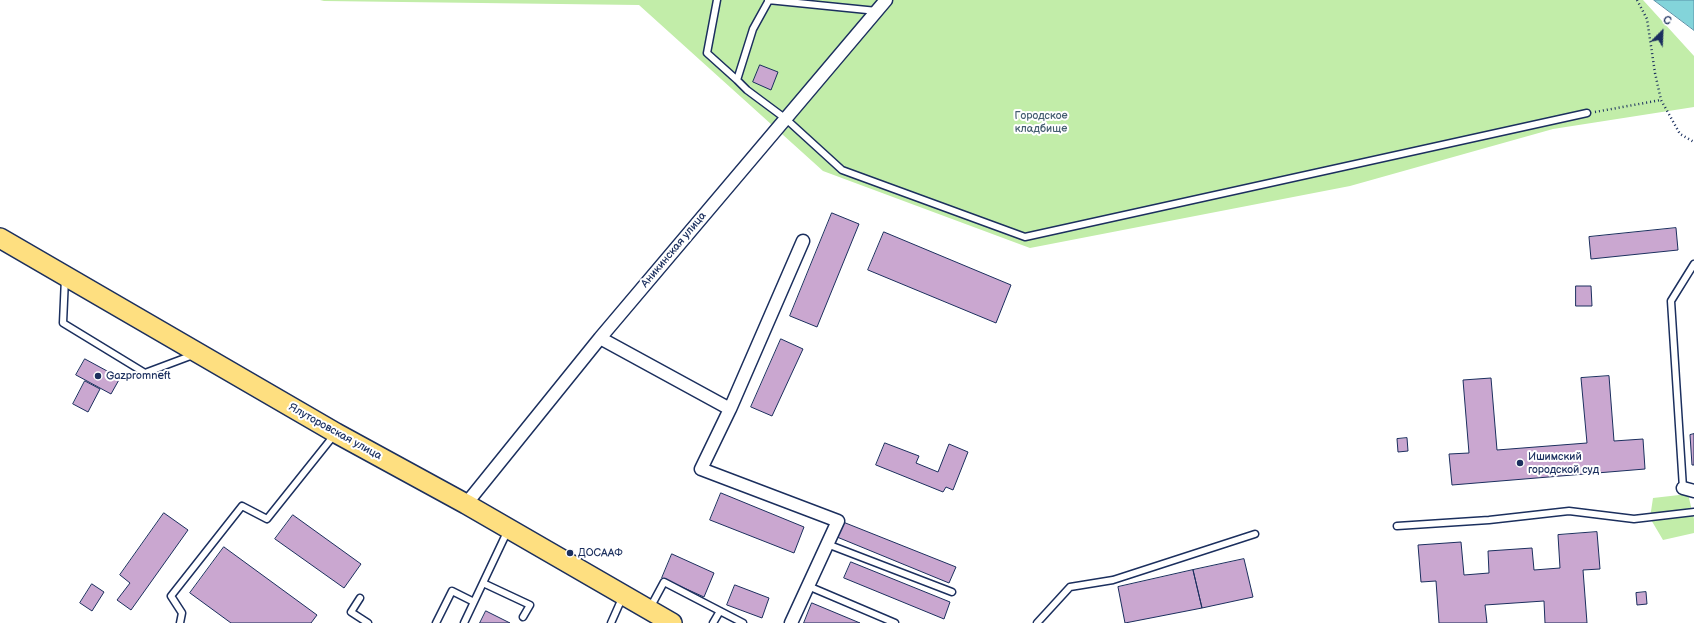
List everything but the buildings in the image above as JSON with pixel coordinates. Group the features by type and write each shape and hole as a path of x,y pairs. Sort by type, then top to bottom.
{"main road":[{"name":"Ялуторовская улица","path":"0,238 336,433 466,504 672,623"}],"street":[{"name":"Аникинская улица","path":"466,504 600,338 886,0"},
{"path":"791,623 838,521 701,468 730,409 803,241"},
{"path":"600,338 730,409"}],"lane":[{"path":"716,0 707,53 748,90 786,119 842,170 1025,237 1587,113"},
{"path":"738,80 753,29 768,0 877,11"},
{"path":"1689,489 1671,301 1694,264"},
{"path":"65,275 63,323 145,373 198,353"},
{"path":"180,623 182,613 171,596 242,506 267,519 336,433"},
{"path":"1397,526 1489,520 1569,512 1634,519 1694,512"},
{"path":"464,623 508,528"},
{"path":"1037,623 1070,588 1113,580 1255,534"},
{"path":"827,544 952,592"},
{"path":"649,610 664,582 743,623"},
{"path":"483,583 530,605 523,617"},
{"path":"808,586 895,623"},
{"path":"436,623 452,591 474,602"},
{"path":"611,623 624,595"},
{"path":"360,598 351,612 368,623"},
{"path":"713,623 720,611"}],"path":[{"path":"1637,0 1647,19 1654,73 1661,100 1680,134 1694,142"},
{"path":"1587,113 1661,100"}],"green space":[{"name":"Городское кладбище","path":"320,0 1643,0 1694,56 1694,107 1553,129 1350,186 1030,248 823,171 639,5"},
{"path":"1688,494 1694,519 1694,533 1663,540 1650,518 1653,498"}],"water":[{"path":"1654,0 1694,0 1694,30"}],"place":[{"name":"Gazpromneft","path":"98,376"},
{"name":"Ишимский городской суд","path":"1520,463"},
{"name":"ДОСААФ","path":"570,553"}]}
